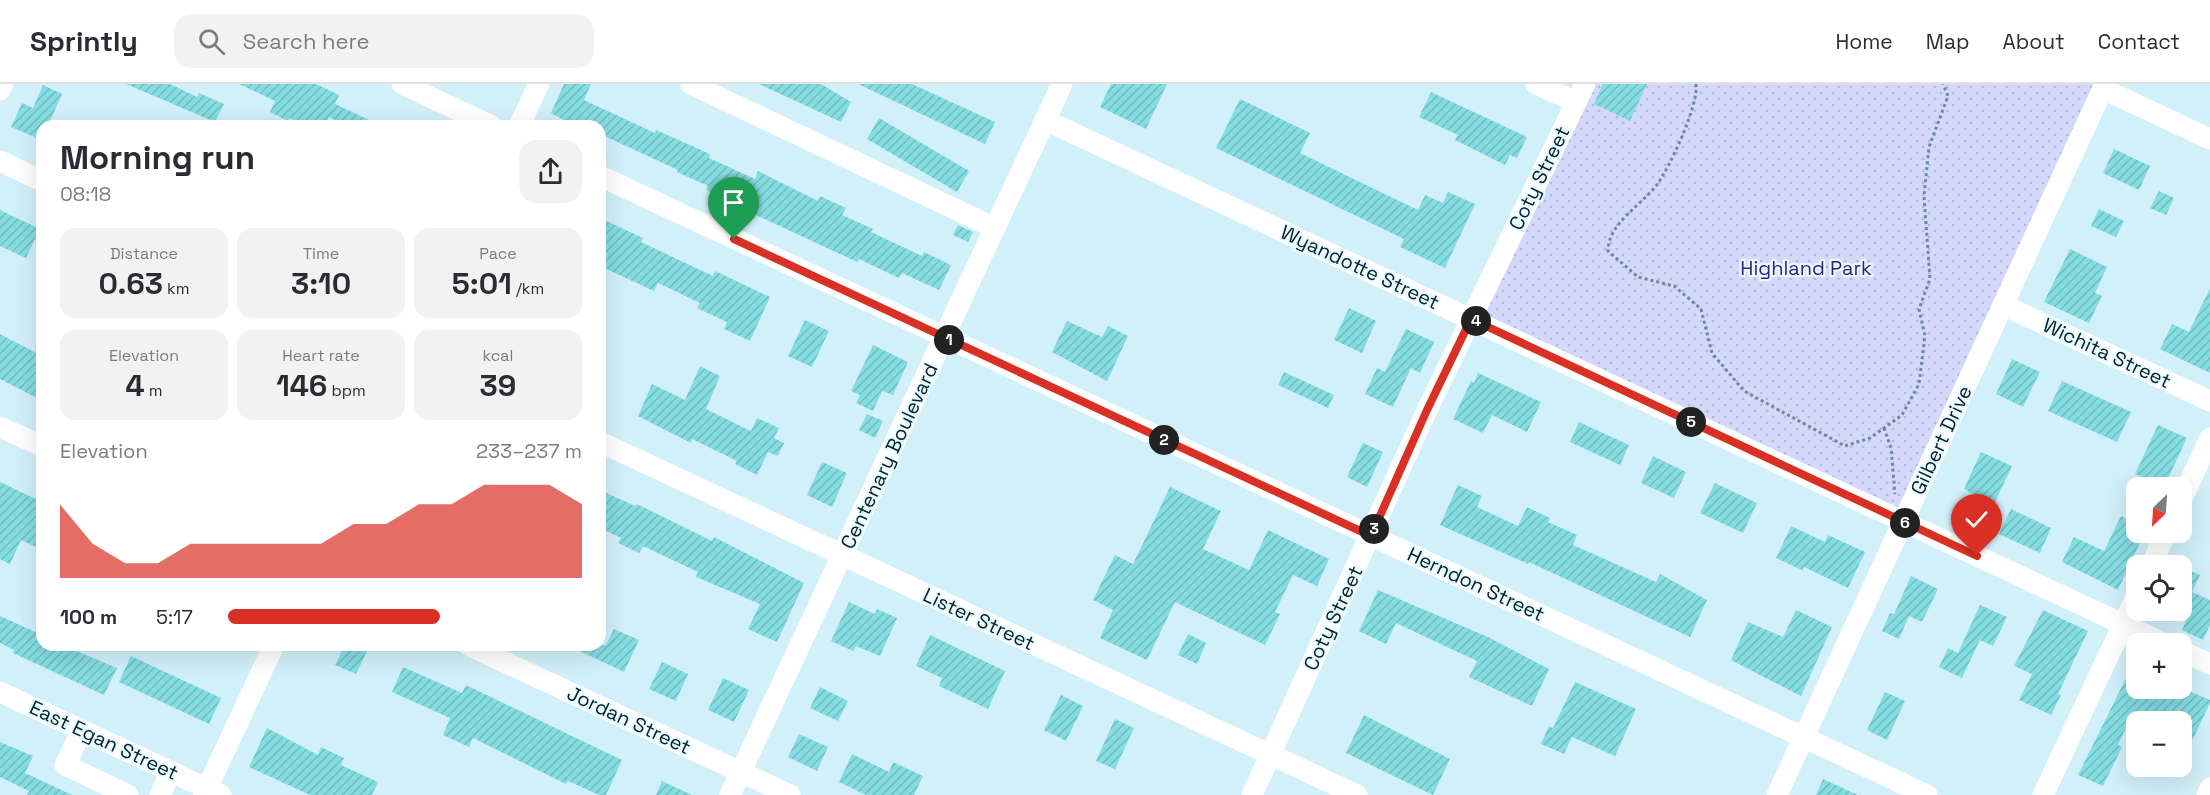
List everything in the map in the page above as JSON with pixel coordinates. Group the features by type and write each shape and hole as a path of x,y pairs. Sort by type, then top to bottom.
{"street":[{"path":"0,90 3,84"},
{"path":"402,84 479,120"},
{"path":"522,120 539,84"},
{"path":"691,84 995,228"},
{"name":"Centenary Boulevard","path":"730,795 1062,84"},
{"path":"1536,84 1580,93"},
{"path":"2104,86 2210,139"},
{"name":"Gilbert Drive","path":"1777,795 2104,86"},
{"name":"Coty Street","path":"1252,795 1427,410 1580,93"},
{"name":"Wyandotte Street","path":"1045,120 2142,633"},
{"path":"0,161 36,178"},
{"name":"Herndon Street","path":"606,179 1804,737 1918,793"},
{"name":"Wichita Street","path":"2003,305 2210,402"},
{"path":"0,427 36,443"},
{"path":"2192,477 2210,438"},
{"name":"Lister Street","path":"606,445 1357,795"},
{"path":"2043,795 2126,618"},
{"path":"211,793 271,651"},
{"name":"Jordan Street","path":"481,651 790,795"},
{"path":"2192,656 2210,664"},
{"name":"East Egan Street","path":"0,692 211,793"},
{"path":"82,730 65,765 128,795"},
{"path":"160,795 171,772"},
{"path":"2207,795 2210,788"}],"path":[{"path":"1696,84 1689,122 1657,185 1612,233 1608,251 1638,277 1674,286 1701,309 1712,353 1744,391 1845,446 1870,438 1902,415 1919,384 1925,336 1919,309 1930,279 1924,196 1929,147 1948,96 1943,84"},
{"path":"1884,428 1891,448 1897,513 1904,522"}],"green space":[{"name":"Highland Park","path":"1589,84 2095,84 1897,513 1476,317"}],"building":[{"path":"126,84 170,84 197,97 199,93 224,104 216,120 210,120"},
{"path":"239,84 316,84 339,95 335,104 369,120 335,120 329,117 328,120 289,118 286,120 270,112 275,101"},
{"path":"564,84 591,84 584,100 655,133 656,130 710,154 709,158 755,179 758,171 818,201 820,196 846,208 842,215 873,229 871,232 922,256 924,252 951,265 939,290 902,273 899,278 859,259 857,262 741,208 706,190 708,186 677,172 678,170 606,137 606,120 564,120 551,113"},
{"path":"759,84 821,84 851,102 841,122"},
{"path":"858,84 912,84 995,122 985,144"},
{"path":"1111,84 1167,84 1146,129 1100,107"},
{"path":"1603,84 1647,84 1630,121 1594,104"},
{"path":"43,85 62,94 51,120 36,120 36,137 11,127 22,103 33,108"},
{"path":"1431,92 1527,137 1517,158 1510,155 1505,165 1455,140 1458,135 1419,117"},
{"path":"1240,99 1310,133 1300,153 1418,210 1425,195 1443,203 1448,192 1475,204 1445,268 1400,247 1404,239 1216,148"},
{"path":"879,118 969,171 957,192 867,139"},
{"path":"2114,149 2150,166 2139,190 2103,173"},
{"path":"2159,191 2174,198 2166,215 2150,208"},
{"path":"2099,209 2124,221 2116,237 2091,226"},
{"path":"0,210 36,227 36,237 26,258 0,246"},
{"path":"606,221 643,238 641,242 713,276 715,271 770,297 750,341 724,329 727,322 697,308 700,303 658,283 654,291 606,269"},
{"path":"958,225 973,232 968,242 953,235"},
{"path":"2070,249 2107,267 2095,293 2102,296 2089,323 2044,302"},
{"path":"2210,288 2210,373 2160,349 2172,324 2189,332"},
{"path":"1349,308 1376,321 1362,353 1334,340"},
{"path":"805,320 829,331 812,367 788,356"},
{"path":"1067,321 1102,337 1108,326 1128,336 1107,381 1052,352"},
{"path":"1406,329 1434,342 1420,373 1411,368 1393,407 1365,394 1377,368 1385,372"},
{"path":"0,334 36,353 36,397 0,379"},
{"path":"873,345 908,362 893,395 882,391 873,411 856,403 860,395 851,391"},
{"path":"2012,359 2040,372 2023,407 1996,394"},
{"path":"700,366 720,376 706,409 751,431 757,418 779,428 774,438 784,443 778,456 768,452 757,475 735,464 737,461 692,439 691,443 638,416 652,384 685,400"},
{"path":"1284,372 1334,395 1328,408 1278,385"},
{"path":"1478,373 1541,402 1527,432 1492,415 1483,433 1453,419 1471,381 1474,383"},
{"path":"2062,381 2131,412 2117,442 2048,411"},
{"path":"867,414 883,421 875,438 859,430"},
{"path":"1579,422 1629,445 1620,465 1570,442"},
{"path":"2158,425 2187,438 2169,477 2142,477 2135,474"},
{"path":"1363,443 1383,452 1367,487 1347,477"},
{"path":"1981,452 2012,466 1994,504 1964,489"},
{"path":"1653,456 1686,472 1674,498 1641,483"},
{"path":"822,462 847,473 832,507 807,495"},
{"path":"0,482 36,499 36,547 21,540 10,564 0,559"},
{"path":"1715,483 1757,503 1743,533 1700,513"},
{"path":"1458,485 1482,496 1477,507 1518,526 1527,507 1550,518 1548,522 1577,535 1573,545 1656,582 1660,574 1707,600 1690,637 1529,562 1528,564 1440,525"},
{"path":"1170,487 1221,511 1203,549 1249,570 1268,530 1329,559 1317,586 1293,575 1275,612 1280,614 1265,645 1175,602 1147,660 1100,638 1113,610 1093,600 1115,555 1133,564"},
{"path":"606,493 635,506 637,504 712,541 714,537 804,583 777,642 748,629 760,604 696,577 698,572 643,546 639,553 618,543 621,538 606,531"},
{"path":"2011,509 2051,528 2040,553 1999,534"},
{"path":"2121,516 2126,519 2126,543 2140,543 2134,555 2126,555 2126,573 2118,590 2062,562 2074,537 2104,551"},
{"path":"1791,526 1825,542 1828,535 1865,552 1848,588 1804,567 1802,570 1776,558"},
{"path":"2192,572 2200,575 2192,592"},
{"path":"1911,576 1938,589 1922,622 1909,616 1899,639 1882,631 1890,613 1894,614"},
{"path":"1378,590 1488,637 1549,669 1532,706 1469,677 1477,661 1396,623 1386,644 1359,631"},
{"path":"2192,592 2210,600 2210,625 2203,640 2182,630 2186,621 2192,621"},
{"path":"849,602 875,614 877,609 897,618 880,656 856,646 853,651 831,641"},
{"path":"1980,605 2007,617 1993,646 1980,640 1962,678 1939,667 1948,648 1958,653"},
{"path":"1796,610 1832,627 1801,696 1731,660 1748,622 1783,637"},
{"path":"2043,610 2088,631 2058,694 2061,695 2051,715 2019,700 2032,674 2014,666"},
{"path":"0,616 36,632 36,651 76,651 117,668 104,695 13,653 14,650 0,643"},
{"path":"614,629 639,640 624,672 580,651 606,651 606,645"},
{"path":"1188,634 1206,643 1197,664 1178,655"},
{"path":"930,635 1005,671 988,709 939,686 942,678 916,666"},
{"path":"342,651 367,651 356,674 335,665"},
{"path":"131,656 221,698 209,724 119,682"},
{"path":"662,662 688,674 676,701 649,689"},
{"path":"403,667 462,693 466,685 622,760 606,795 599,795 568,781 566,784 473,738 469,747 443,735 450,718 392,692"},
{"path":"723,678 749,690 734,722 708,710"},
{"path":"2126,678 2126,699 2192,699 2192,692 2210,700 2192,741 2192,711 2126,711 2126,728 2118,745 2122,747 2103,786 2078,775"},
{"path":"1575,682 1636,709 1615,756 1572,737 1564,754 1541,744 1549,726 1553,728"},
{"path":"820,687 848,701 838,721 810,708"},
{"path":"1885,692 1905,701 1887,740 1867,730"},
{"path":"1061,695 1083,706 1066,741 1044,730"},
{"path":"1364,715 1450,759 1433,795 1346,753"},
{"path":"1115,719 1134,728 1115,769 1096,761"},
{"path":"267,728 318,755 321,747 344,758 341,765 378,782 372,795 310,795 249,767"},
{"path":"799,734 828,747 817,771 788,757"},
{"path":"0,742 33,756 25,773 72,795 27,795 29,791 0,777"},
{"path":"852,754 889,772 893,762 923,776 914,795 866,795 839,782"},
{"path":"1823,779 1858,795 1816,795"},
{"path":"662,781 692,795 656,795"}],"route":[{"path":"734,239 1371,536 1427,410 1471,319 1977,556"}]}
